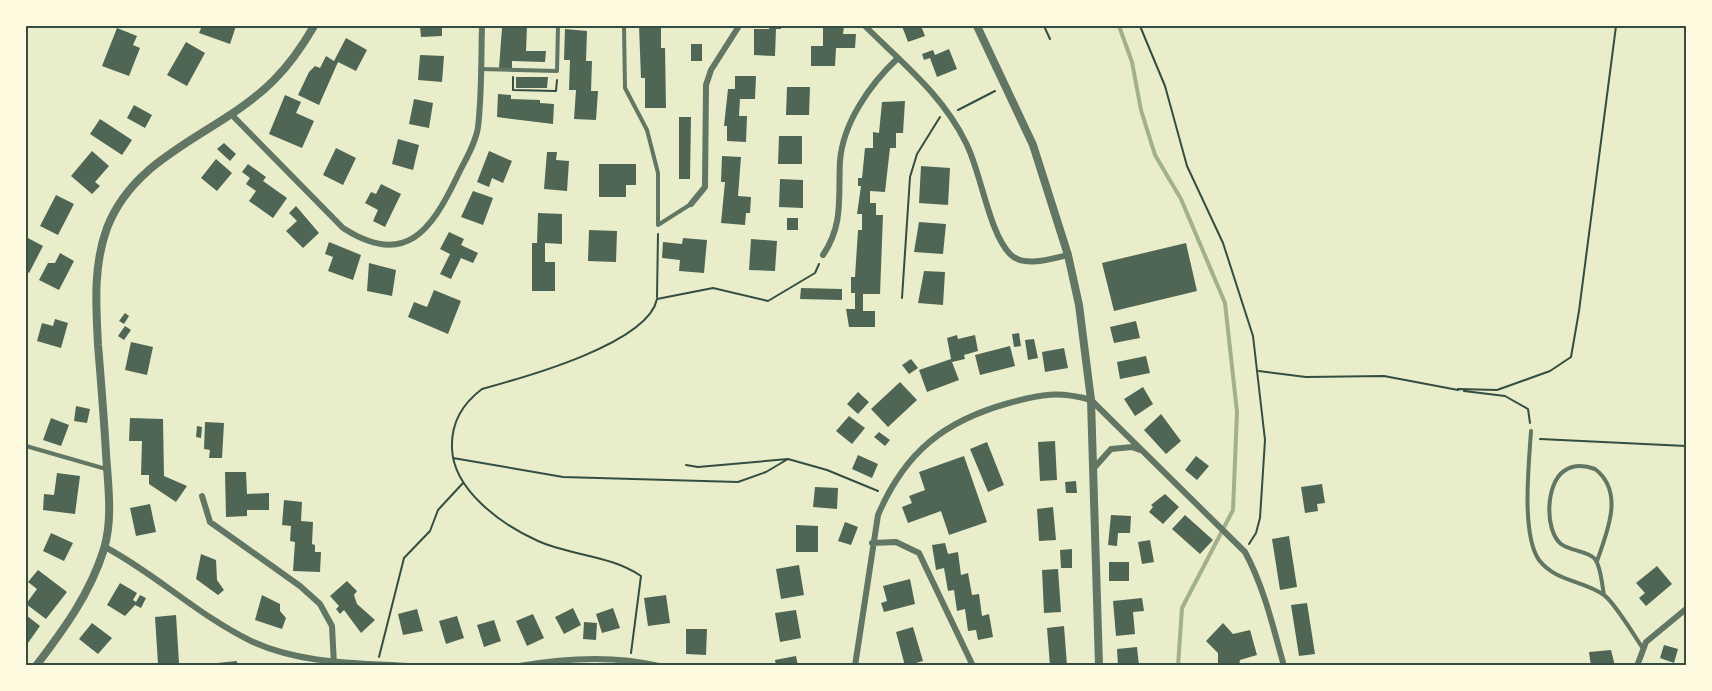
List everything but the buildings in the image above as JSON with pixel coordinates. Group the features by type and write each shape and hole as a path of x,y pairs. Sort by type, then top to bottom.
{"street":[{"path":"36,666 68,624 90,586 105,547 109,508 97,317 97,273 107,229 116,206 147,169 231,114 274,81 303,45 314,26"},
{"path":"231,114 343,228 361,240 378,245 399,244 419,235 435,220 478,129 482,26"},
{"path":"691,204 705,187 706,85 711,70 739,26"},
{"path":"865,26 947,108 967,145 1000,239 1009,254 1027,261 1068,255"},
{"path":"977,26 1033,145 1068,255 1083,329 1091,400 1099,666"},
{"path":"823,255 839,222 840,160 844,136 881,74 898,58"},
{"path":"855,666 878,515 887,494 909,461 930,440 954,423 983,410 1041,394 1067,393 1091,400 1245,552 1254,568 1268,607 1284,666"},
{"path":"1092,471 1111,448 1132,447 1143,452"},
{"path":"202,496 210,522 300,586 320,604 332,626 334,664"},
{"path":"872,543 897,542 919,553 973,666"},
{"path":"105,547 130,560 221,624 253,642 299,657 334,664 408,666"},
{"path":"1637,666 1642,647 1686,609"},
{"path":"519,666 568,660 631,659 659,666"}],"lane":[{"path":"480,69 557,71 558,26"},
{"path":"624,26 625,88 647,130 658,173 658,225"},
{"path":"658,225 691,204"},
{"path":"1531,431 1529,516 1531,540 1538,557 1562,578 1604,595"},
{"path":"26,446 107,469"},
{"path":"1597,561 1591,556 1578,553 1561,544 1552,529 1550,496 1553,484 1558,476 1575,466 1595,469 1608,482 1612,509 1597,561 1604,595 1642,647"}],"path":[{"path":"1044,26 1050,39"},
{"path":"1140,26 1165,86 1187,166 1223,243 1241,292 1253,336 1265,440 1264,483 1256,533 1245,552"},
{"path":"1458,389 1497,390 1550,372 1571,357 1616,26"},
{"path":"514,70 513,90 556,91 557,71"},
{"path":"965,104 989,93"},
{"path":"902,298 910,177 917,154 947,108"},
{"path":"631,659 642,576 608,560 539,541 495,513 463,483 452,458 452,439 456,419 473,396 482,389 563,365 610,343 641,322 656,306 658,225"},
{"path":"657,298 713,288 768,301 815,273 823,255"},
{"path":"1258,371 1306,377 1384,376 1505,396 1528,410 1531,431"},
{"path":"1531,438 1686,446"},
{"path":"452,458 563,477 738,482 766,472 788,459"},
{"path":"686,465 698,467 788,459 827,470 887,494"},
{"path":"377,664 404,558 430,531 438,510 463,483"}],"waterway":[{"path":"1119,26 1132,62 1141,110 1155,155 1181,199 1225,303 1237,412 1233,510 1182,608 1178,666"}]}
